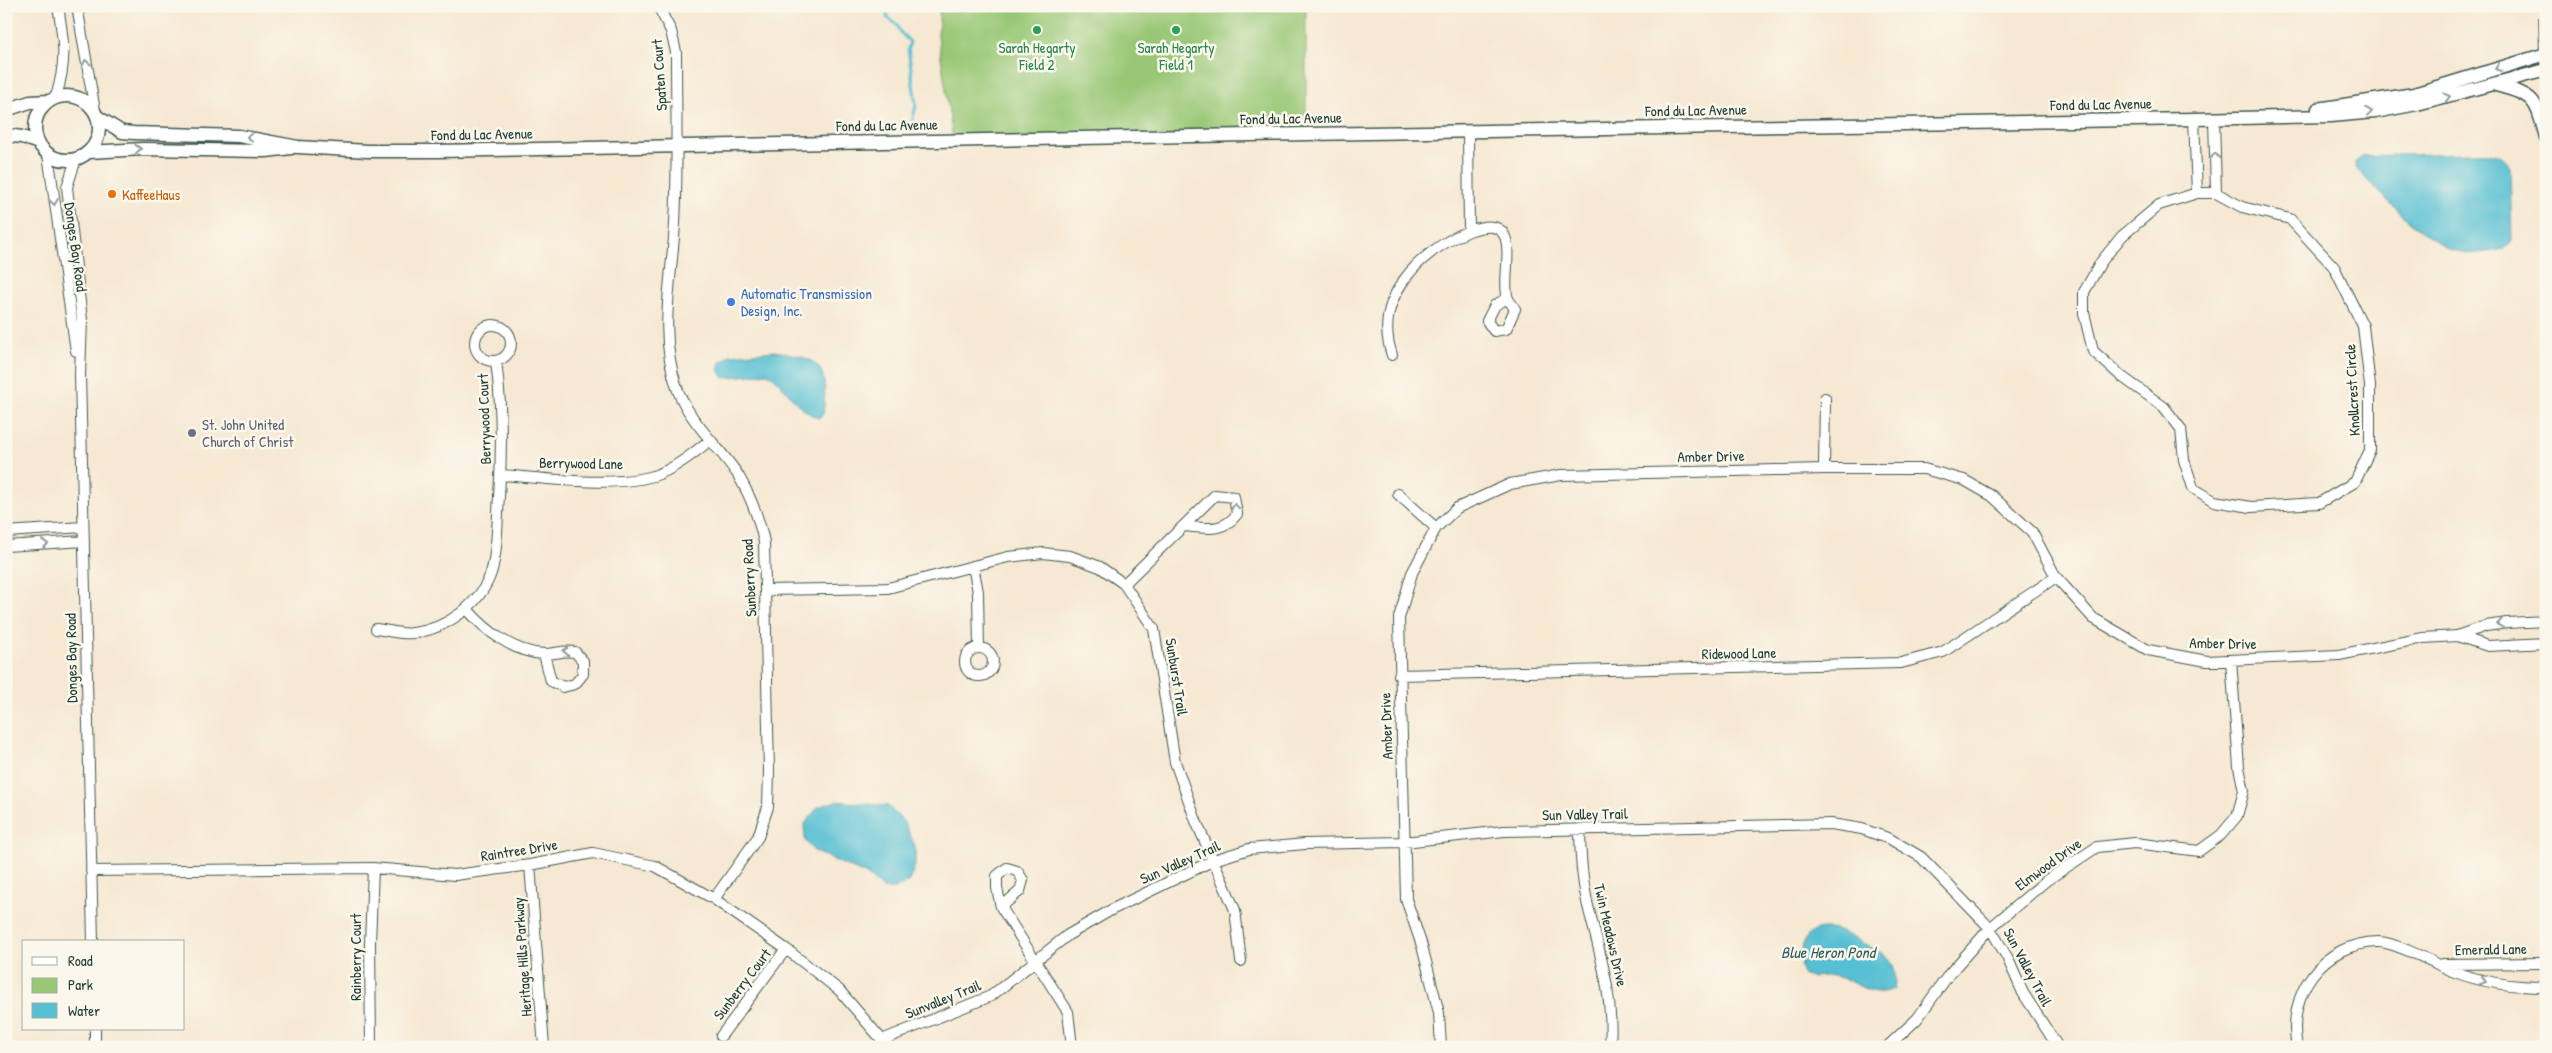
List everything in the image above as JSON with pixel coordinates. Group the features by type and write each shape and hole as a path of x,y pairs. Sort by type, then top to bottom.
{"main road":[{"path":"2545,54 2546,69"},
{"name":"Fond du Lac Avenue","path":"2286,115 2414,94 2545,54"},
{"name":"Fond du Lac Avenue","path":"97,114 122,132 239,136 298,147 368,151 2194,119 2286,115 2331,116 2375,112 2417,104 2493,85 2546,69"},
{"path":"2493,85 2519,91 2534,101 2546,137"},
{"path":"6,110 30,102 52,99 78,97 84,100 97,114 98,140 89,152 76,159 61,160 48,154 39,143 35,130 37,117 52,99"},
{"path":"6,135 22,137 39,143"},
{"name":"Fond du Lac Avenue","path":"89,152 169,148 266,151 298,147"}],"street":[{"path":"52,99 64,64 65,51 58,6"},
{"path":"77,6 97,114"},
{"name":"Spaten Court","path":"658,6 671,31 676,52 677,146"},
{"path":"2544,6 2545,54"},
{"path":"2214,118 2216,193"},
{"path":"2194,119 2197,193"},
{"path":"1468,131 1469,231"},
{"name":"Sunberry Road","path":"677,146 675,224 666,324 667,351 678,390 694,419 738,475 758,512 764,542 768,807 758,837 714,899"},
{"name":"Donges Bay Road","path":"48,154 80,374"},
{"name":"Donges Bay Road","path":"76,159 67,188 82,320 80,374 93,940"},
{"name":"Knollcrest Circle","path":"2197,193 2216,193 2242,207 2290,219 2334,267 2363,326 2370,386 2370,450 2355,482 2320,503 2251,507 2214,501 2193,488 2184,460 2180,430 2164,407 2121,376 2093,351 2084,314 2084,292 2101,262 2122,236 2158,205 2197,193"},
{"path":"1392,355 1387,324 1394,300 1407,274 1427,253 1449,239 1479,227 1490,227 1498,230 1505,236 1508,250 1508,298"},
{"name":"Berrywood Court","path":"376,629 413,634 449,622 467,609 479,594 490,574 501,475 501,403 496,361"},
{"path":"1824,469 1825,398"},
{"name":"Berrywood Lane","path":"501,475 575,480 622,480 657,474 685,460 710,440"},
{"name":"Amber Drive","path":"1441,1047 1439,1013 1422,946 1406,899 1399,618 1412,573 1436,528 1457,508 1510,484 1561,475 1824,469 1924,469 1964,480 1992,496 2032,532 2056,577 2093,618 2148,650 2207,660 2339,655 2423,638 2457,636 2500,624 2546,621"},
{"path":"1398,494 1436,528"},
{"path":"1124,584 1183,526 1215,495 1234,497 1237,514 1230,524 1217,528 1183,526"},
{"path":"6,532 84,527"},
{"path":"6,546 84,541"},
{"name":"Sunburst Trail","path":"766,590 888,588 1008,557 1043,553 1070,556 1100,567 1124,584 1154,629 1175,762 1196,821 1235,910 1241,961"},
{"path":"973,566 978,592 979,648"},
{"name":"Ridewood Lane","path":"1399,675 1901,663 1943,652 2056,577"},
{"path":"467,609 479,623 500,639 526,650 544,654"},
{"name":"Amber Drive","path":"2457,636 2488,646 2546,643"},
{"name":"Elmwood Drive","path":"1887,1047 1917,1019 1950,973 1990,928 2047,880 2097,847 2134,843 2199,851 2221,835 2237,816 2244,791 2239,766 2230,660"},
{"name":"Sun Valley Trail","path":"1035,961 1068,935 1094,920 1214,860 1248,849 1305,844 1404,842 1504,831 1831,824 1862,829 1890,839 1922,857 1990,928 2007,957 2023,993 2058,1047"},
{"name":"Twin Meadows Drive","path":"1580,829 1580,862 1587,902 1604,965 1610,1000 1610,1047"},
{"name":"Raintree Drive","path":"91,871 373,868 454,875 530,865 593,853 655,866 714,899 786,949 839,990 882,1043"},
{"name":"Heritage Hills Parkway","path":"530,865 544,1047"},
{"name":"Rainberry Court","path":"370,1047 370,943 373,868"},
{"path":"1001,907 1068,1012 1072,1047"},
{"name":"Emerald Lane","path":"2297,1047 2294,1014 2303,986 2319,965 2347,946 2379,942 2495,985 2546,987"},
{"name":"Sunberry Court","path":"721,1036 786,949"},
{"name":"Sunvalley Trail","path":"882,1043 991,996 1035,961"},
{"name":"Emerald Lane","path":"2437,964 2546,963"},
{"path":"95,1030 95,1047"}],"green space":[{"path":"940,6 1306,6 1306,134 953,140 938,36"}],"water":[{"path":"2469,153 2498,155 2510,167 2512,240 2501,249 2464,253 2456,252 2440,244 2416,227 2394,207 2356,168 2355,162 2364,156"},
{"path":"774,351 803,357 819,367 825,385 823,415 818,418 804,409 768,373 724,378 719,370 719,364 730,355"},
{"path":"836,801 888,806 904,822 915,846 915,866 909,881 894,889 883,889 867,875 814,851 805,841 804,825 818,807"},
{"name":"Blue Heron Pond","path":"1829,929 1849,936 1888,958 1894,969 1894,988 1886,991 1871,991 1834,976 1811,977 1803,974 1800,962 1802,949 1807,937 1816,930"}],"waterway":[{"path":"888,6 887,17 897,25 900,32 910,42 908,48 916,105 910,131"}],"place":[{"name":"Sarah Hegarty Field 2","path":"1037,30"},
{"name":"Sarah Hegarty Field 1","path":"1176,30"},
{"name":"KaffeeHaus","path":"112,194"},
{"name":"Automatic Transmission Design, Inc.","path":"731,302"},
{"name":"St. John United Church of Christ","path":"192,433"}]}
